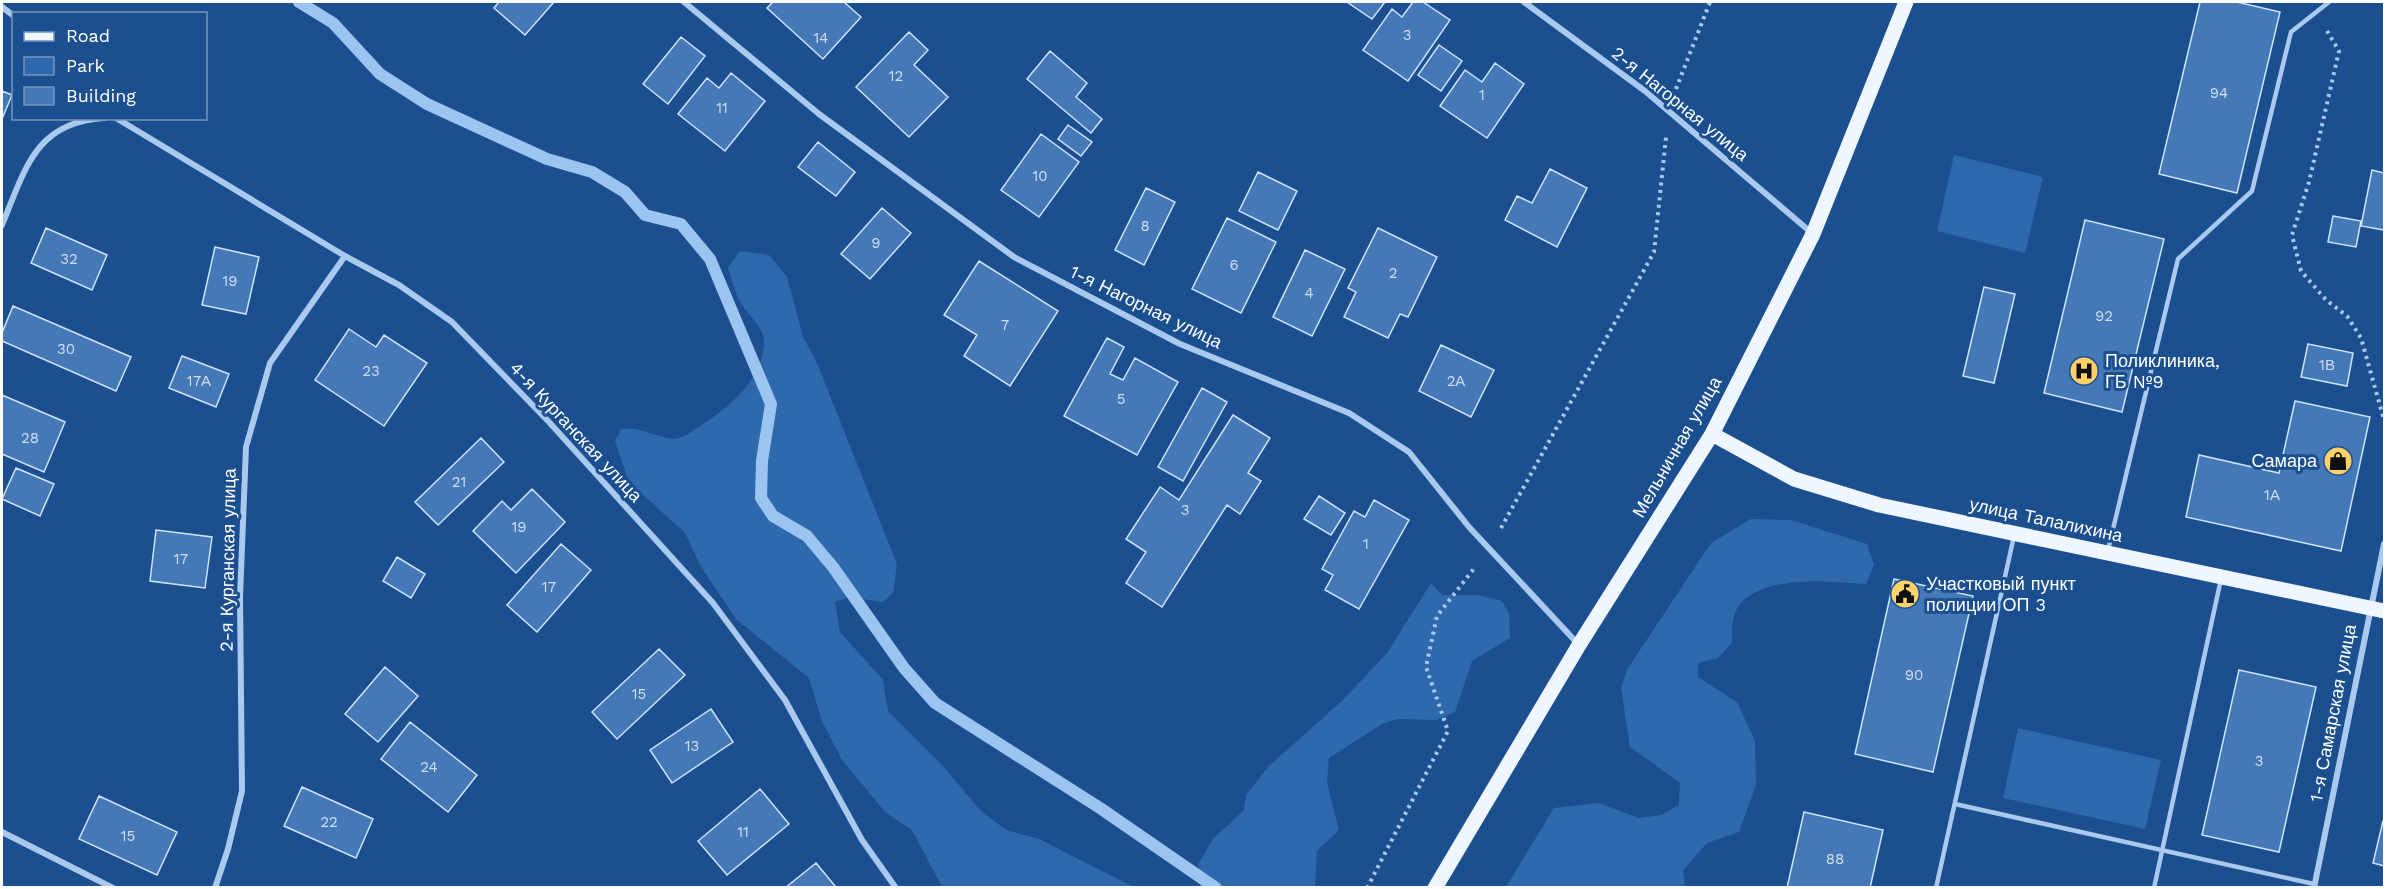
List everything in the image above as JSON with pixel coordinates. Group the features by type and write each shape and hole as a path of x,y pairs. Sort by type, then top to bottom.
{"main road":[{"name":"Мельничная улица","path":"1435,888 1579,645 1712,435 1813,234 1906,2"},
{"name":"улица Талалихина","path":"1712,435 1794,479 1879,505 2377,610"}],"street":[{"name":"1-я Нагорная улица","path":"684,2 819,114 1014,257 1180,344 1349,413 1409,452 1490,549 1579,645"},
{"name":"2-я Нагорная улица","path":"1524,2 1668,111 1813,234"},
{"path":"2,225 27,166 49,135 83,120"},
{"name":"4-я Курганская улица","path":"119,120 345,256 399,285 452,322 549,422 713,603 785,700 862,840 896,888"},
{"name":"2-я Курганская улица","path":"215,888 242,791 240,597 246,447 270,363 345,256"},
{"name":"1-я Самарская улица","path":"2314,886 2377,610 2385,544"},
{"path":"2,832 112,888"}],"lane":[{"path":"2107,553 2178,258 2252,191 2291,32 2329,2"},
{"path":"1936,888 2015,534"},
{"path":"2154,888 2222,577"},
{"path":"1954,804 2314,886"}],"path":[{"path":"1367,888 1448,731 1426,667 1437,616 1490,549 1654,252 1668,111 1710,2"},
{"path":"2315,13 2339,51 2314,161 2292,234 2301,271 2326,300 2347,316 2361,338 2385,420"}],"green space":[{"path":"1954,155 2043,177 2025,253 1937,231"},
{"path":"740,251 769,255 787,277 803,337 817,363 897,564 893,593 883,602 848,597 835,602 840,632 883,680 888,711 942,765 981,811 1006,830 1039,839 1134,887 942,887 912,830 886,813 842,760 822,721 809,678 736,619 701,567 685,533 629,482 615,441 621,429 638,430 672,439 684,436 732,402 751,381 758,369 762,356 763,336 759,326 739,299 728,268"},
{"path":"1751,519 1791,520 1867,544 1874,565 1866,584 1800,582 1767,588 1753,594 1741,603 1735,612 1732,643 1718,658 1698,663 1698,677 1737,702 1755,741 1756,785 1739,832 1707,843 1683,870 1685,887 1506,887 1554,808 1599,803 1639,818 1661,815 1679,805 1680,783 1630,747 1621,688 1628,668 1711,543"},
{"path":"1431,583 1442,595 1478,595 1502,601 1509,614 1510,638 1472,661 1455,712 1436,720 1397,719 1382,724 1329,758 1327,783 1339,830 1317,851 1315,887 1200,887 1198,864 1213,839 1244,810 1246,795 1269,766 1343,700 1387,653"},
{"path":"2018,728 2161,760 2145,829 2003,798"}],"building":[{"path":"499,2 554,2 525,35 494,8"},
{"path":"773,2 844,2 861,17 823,59 767,8"},
{"path":"1347,2 1385,2 1372,19"},
{"path":"1413,2 1423,2 1450,20 1408,81 1363,50 1392,9 1402,17"},
{"path":"2200,2 2237,2 2280,12 2237,193 2159,174"},
{"path":"909,32 928,50 914,65 948,97 909,137 856,87"},
{"path":"681,37 705,56 668,104 643,84"},
{"path":"1439,45 1462,61 1441,91 1418,75"},
{"path":"1050,51 1087,83 1076,97 1102,119 1091,133 1027,79"},
{"path":"1495,63 1524,84 1487,138 1440,106 1465,70 1482,82"},
{"path":"731,73 765,101 725,151 678,114 707,78 719,88"},
{"path":"2,91 12,95 2,119"},
{"path":"1068,125 1092,142 1081,156 1058,139"},
{"path":"1041,134 1079,162 1039,217 1001,190"},
{"path":"818,142 855,172 836,196 798,167"},
{"path":"1550,169 1587,188 1557,247 1505,220 1517,196 1532,203"},
{"path":"2372,170 2384,173 2384,230 2361,226"},
{"path":"1258,172 1297,191 1278,230 1239,211"},
{"path":"1146,188 1175,202 1144,265 1115,250"},
{"path":"882,208 911,233 870,279 841,254"},
{"path":"2333,216 2361,221 2356,247 2328,242"},
{"path":"1227,218 1276,242 1241,313 1192,289"},
{"path":"2085,220 2164,239 2122,412 2044,393"},
{"path":"46,228 107,255 92,290 31,263"},
{"path":"1378,228 1437,257 1408,317 1400,314 1388,338 1344,317 1356,292 1348,288"},
{"path":"215,247 259,257 246,314 202,305"},
{"path":"1305,250 1345,269 1312,336 1273,317"},
{"path":"979,261 1058,311 1010,386 964,356 977,335 944,315"},
{"path":"1984,287 2015,294 1994,383 1963,376"},
{"path":"13,306 131,357 116,391 2,341 2,333"},
{"path":"349,329 376,347 384,335 427,363 384,426 315,380"},
{"path":"1107,338 1124,347 1110,374 1123,380 1135,358 1178,382 1137,455 1064,416"},
{"path":"2308,344 2353,353 2347,386 2301,377"},
{"path":"1441,345 1494,370 1471,417 1419,391"},
{"path":"182,356 229,374 216,407 169,388"},
{"path":"1202,388 1227,402 1183,481 1158,467"},
{"path":"2,395 65,422 44,472 2,454"},
{"path":"2295,401 2370,417 2341,551 2186,517 2199,455 2279,473"},
{"path":"1233,415 1270,438 1248,473 1261,481 1240,514 1227,505 1162,607 1126,583 1146,552 1126,539 1160,487 1179,500"},
{"path":"481,438 504,462 438,525 415,502"},
{"path":"16,468 54,484 40,516 2,499"},
{"path":"532,489 565,522 516,573 473,531 502,501 511,510"},
{"path":"1319,496 1345,513 1331,535 1304,519"},
{"path":"1374,500 1409,520 1359,609 1325,590 1333,575 1322,569 1354,511 1365,517"},
{"path":"156,530 212,537 205,588 150,581"},
{"path":"561,544 591,570 537,632 507,605"},
{"path":"397,557 425,574 411,598 383,581"},
{"path":"1894,579 1973,596 1933,772 1855,754"},
{"path":"659,649 685,675 617,739 592,712"},
{"path":"385,667 418,696 378,742 345,714"},
{"path":"2239,670 2316,687 2279,852 2202,835"},
{"path":"711,709 733,742 672,783 650,750"},
{"path":"410,722 477,775 448,812 381,759"},
{"path":"302,787 373,819 356,858 284,826"},
{"path":"760,789 789,824 727,875 698,841"},
{"path":"99,796 177,832 157,875 79,839"},
{"path":"1804,812 1883,830 1870,888 1787,888"},
{"path":"2384,821 2384,866 2373,863"},
{"path":"816,863 835,886 833,888 785,888"}],"waterway":[{"path":"299,2 333,23 380,74 427,104 547,159 592,172 625,192 645,215 681,224 710,259 771,404 762,461 761,498 773,516 807,536 833,567 904,668 935,703 1100,808 1216,888"}],"place":[{"name":"Поликлиника, ГБ №9","path":"2084,371"},
{"name":"Самара","path":"2338,461"},
{"name":"Участковый пункт полиции ОП 3","path":"1905,594"}]}
